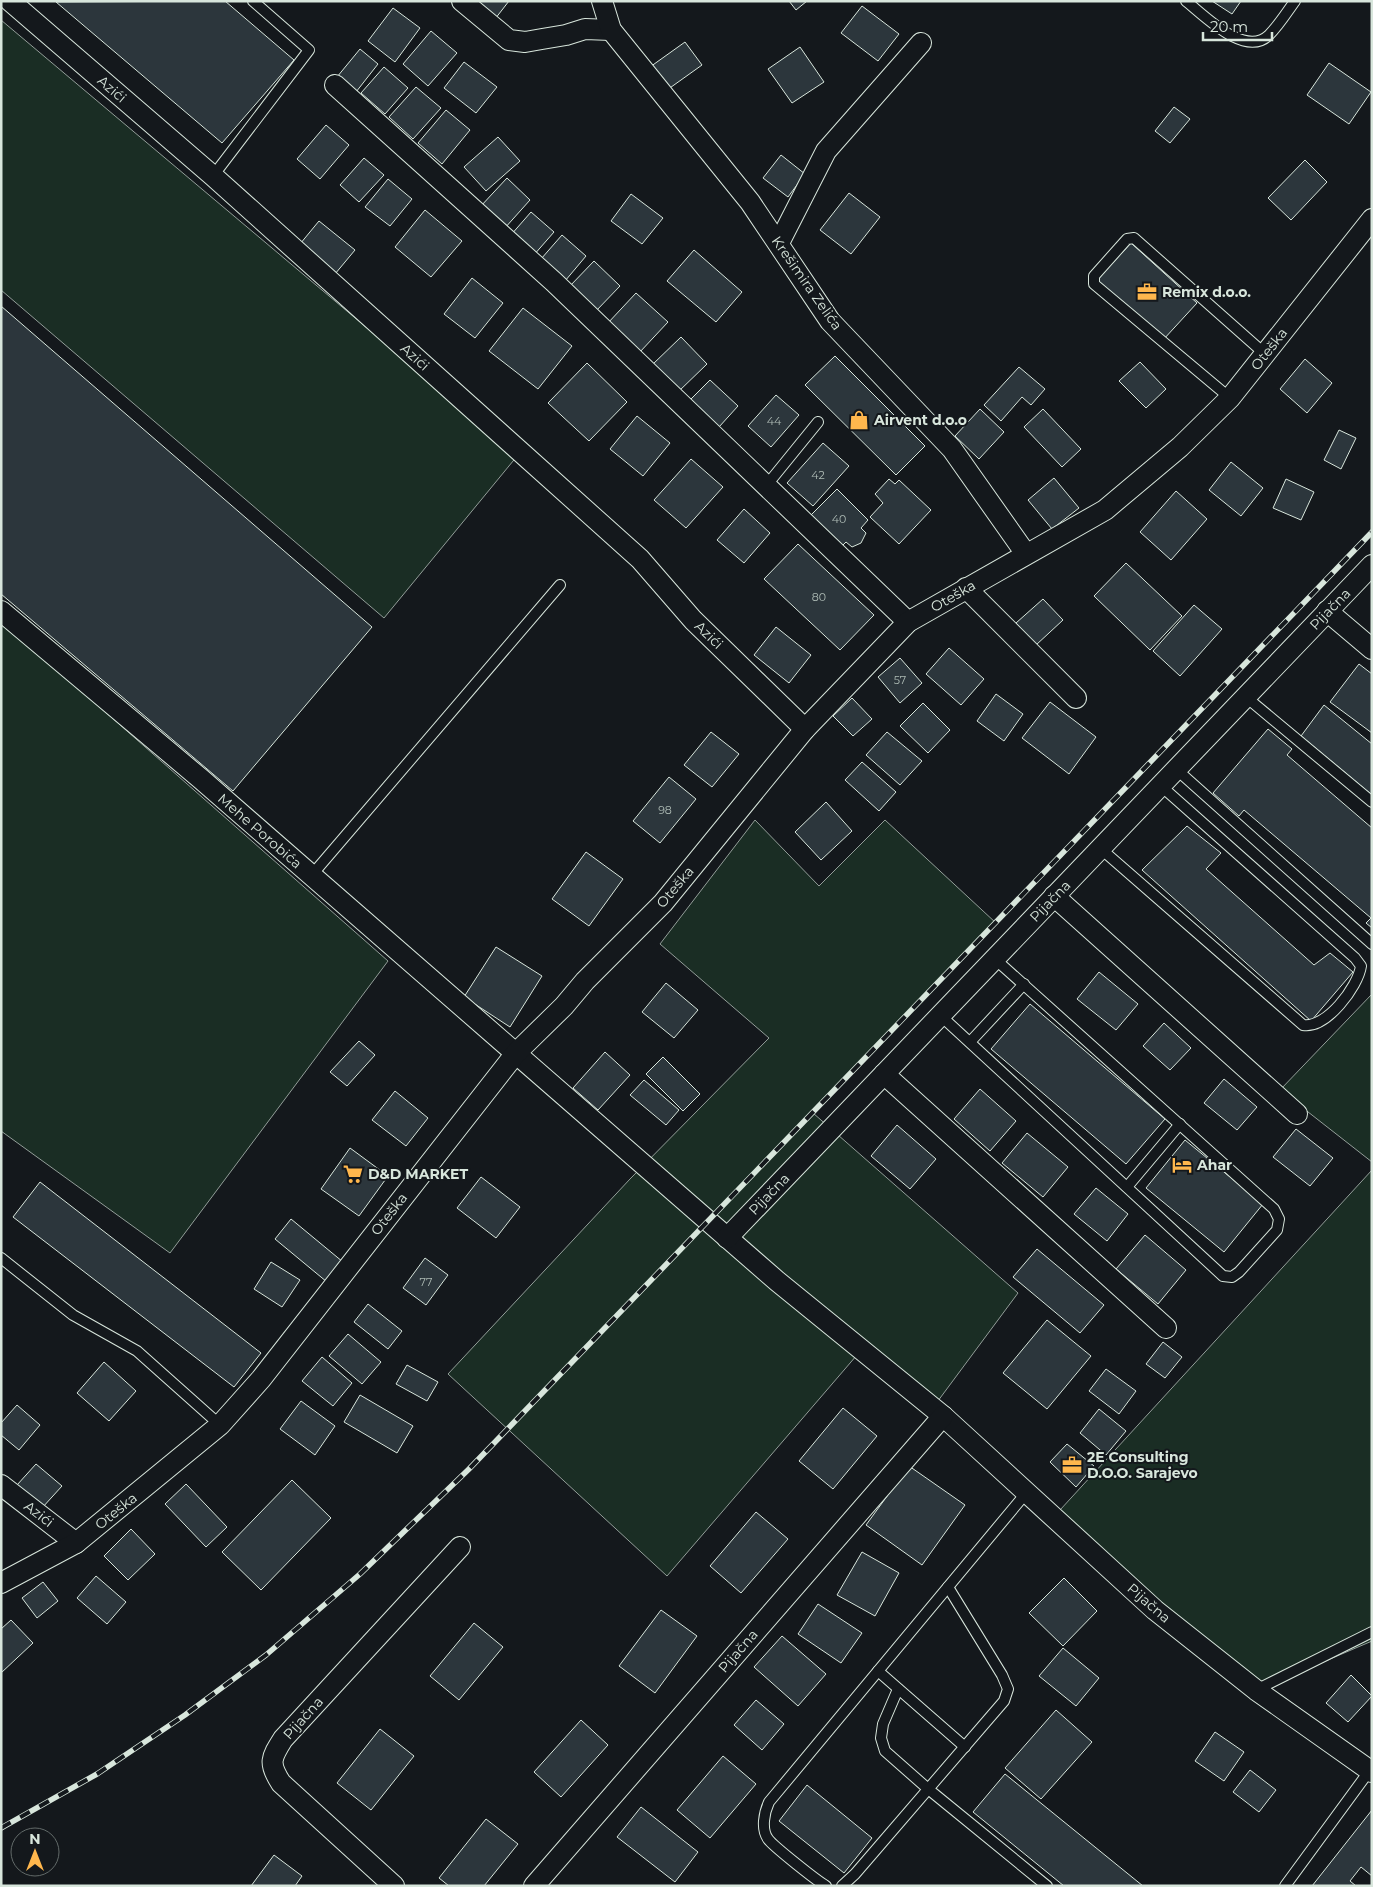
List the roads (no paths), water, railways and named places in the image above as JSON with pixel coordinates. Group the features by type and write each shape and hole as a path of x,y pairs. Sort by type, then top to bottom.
{"street":[{"path":"462,1 509,40 525,42 542,40 584,29 612,30"},
{"name":"Krešimira Zelića","path":"602,1 612,30 750,202 830,321 952,450 1026,554"},
{"name":"Azići","path":"14,2 213,176 640,559 693,620 805,729"},
{"path":"779,243 826,151 920,43"},
{"path":"335,85 554,282 908,622"},
{"name":"Oteška","path":"1,1583 76,1544 220,1425 261,1379 516,1053 564,1006 585,980 663,903 805,729 908,622 1106,510 1180,447 1230,398 1372,219"},
{"name":"Pijačna","path":"727,1238 1372,565"},
{"path":"966,588 1076,698"},
{"name":"Mehe Porobića","path":"1,611 516,1053"},
{"path":"1328,611 1372,649"},
{"path":"1054,896 1297,1114"},
{"name":"Pijačna","path":"516,1053 727,1238 942,1416 1155,1610 1256,1690 1371,1771"},
{"path":"884,1074 1166,1328"},
{"name":"Pijačna","path":"534,1886 942,1416"},
{"name":"Azići","path":"1,1485 76,1544"},
{"name":"Pijačna","path":"394,1886 282,1783 272,1770 273,1756 283,1739 460,1547"}],"lane":[{"path":"213,176 309,50 253,1"},
{"path":"1186,1 1235,39 1253,42 1268,36 1295,1"},
{"path":"1230,398 1094,284 1094,276 1127,239 1134,238 1265,354"},
{"path":"766,486 818,422"},
{"path":"311,876 560,585"},
{"path":"1246,697 1372,802"},
{"path":"1176,769 1372,944"},
{"path":"1100,848 1303,1025 1311,1026 1328,1018 1360,976 1361,966 1355,958 1160,785"},
{"path":"940,1016 1223,1276 1232,1277 1239,1272 1278,1230 1278,1219 1274,1209 995,958"},
{"path":"970,1042 1024,984"},
{"path":"1127,1187 1180,1124"},
{"path":"1,1258 74,1315 137,1351 220,1425"},
{"path":"826,1886 768,1839 764,1812 769,1802 1027,1492"},
{"path":"842,1886 855,1874 927,1788 1004,1701 1008,1689 1002,1675 948,1587"},
{"path":"1256,1690 1372,1632"},
{"path":"878,1671 965,1747"},
{"path":"898,1689 884,1724 881,1738 885,1751 927,1788 1047,1886"},
{"path":"1285,1886 1371,1771"}],"railway":[{"path":"1,1828 97,1774 185,1715 266,1655 360,1574 469,1469 1372,532"}],"place":[{"name":"Remix d.o.o.","path":"1147,292"},
{"name":"Airvent d.o.o","path":"859,420"},
{"name":"Ahar","path":"1182,1165"},
{"name":"D&D MARKET","path":"353,1174"},
{"name":"2E Consulting D.O.O. Sarajevo","path":"1072,1465"}]}
